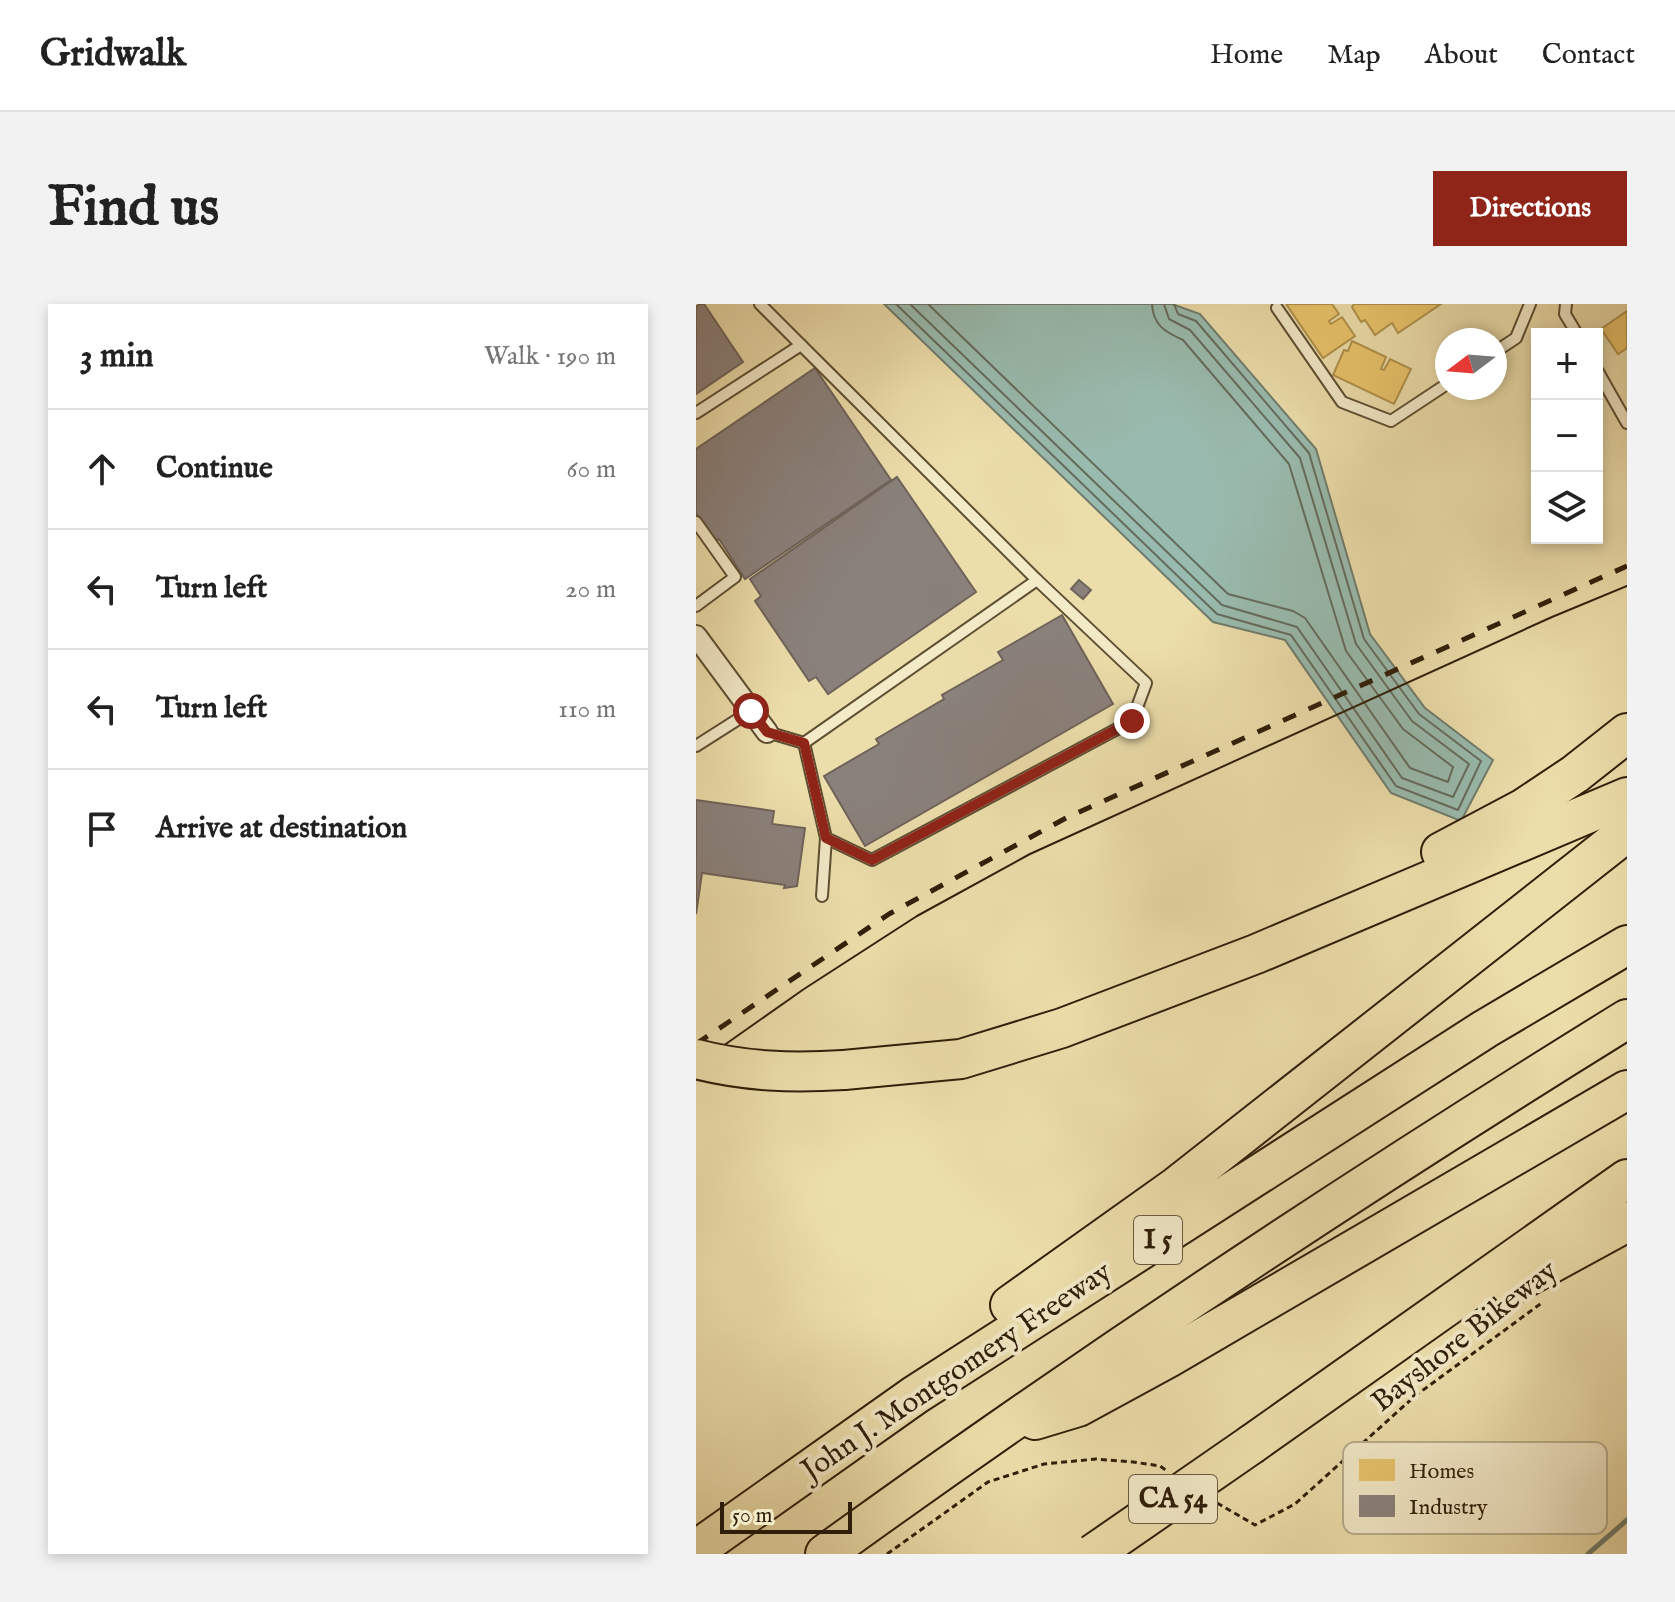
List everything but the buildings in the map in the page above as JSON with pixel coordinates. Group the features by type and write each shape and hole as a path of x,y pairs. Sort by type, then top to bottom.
{"highway":[{"path":"1175,986 1252,938 1426,860 1524,808 1575,774 1627,733"},
{"path":"696,1059 734,1069 797,1073 961,1059 1062,1028 1175,986 1627,797"},
{"path":"915,1395 955,1345 1177,1186 1583,870 1627,832"},
{"name":"John J. Montgomery Freeway","path":"697,1549 915,1395 1485,1029 1627,945"},
{"name":"I 5","path":"825,1554 991,1434 1452,1127 1627,1019"},
{"path":"991,1434 1078,1407 1627,1090"},
{"path":"1354,1373 1627,1179"},
{"path":"1354,1373 1627,1222"},
{"name":"CA 54","path":"1093,1554 1354,1373"}],"street":[{"path":"696,636 767,732"}],"lane":[{"path":"760,304 1037,580 1146,683 1132,721 872,860 826,838"},
{"path":"1507,344 1516,338 1530,304"},
{"path":"1566,304 1565,314 1573,328"},
{"path":"1277,308 1342,402 1391,421 1435,392"},
{"path":"696,413 801,345"},
{"path":"1603,381 1627,423"},
{"path":"696,522 735,577 696,606"},
{"path":"804,743 1037,580"},
{"path":"696,746 751,711"},
{"path":"767,732 804,743"},
{"path":"804,743 826,838 822,896"}],"path":[{"name":"Bayshore Bikeway","path":"1364,1442 1415,1396 1549,1297"},
{"path":"887,1554 988,1482 1044,1464 1096,1459 1160,1466"},
{"name":"Bayshore Bikeway","path":"1213,1501 1255,1525 1295,1504 1343,1461"}],"water":[{"path":"884,304 1172,304 1200,314 1316,449 1370,634 1425,708 1493,760 1461,821 1391,793 1285,640 1213,622"}],"waterway":[{"path":"1588,1554 1627,1520"}],"tram line":[{"path":"696,1065 804,989 917,916 1030,854 1552,617 1627,586"}],"railway":[{"path":"696,1044 889,914 1066,818 1627,566"}],"route":[{"path":"751,711 767,732 804,743 826,838 872,860 1132,721"}]}
